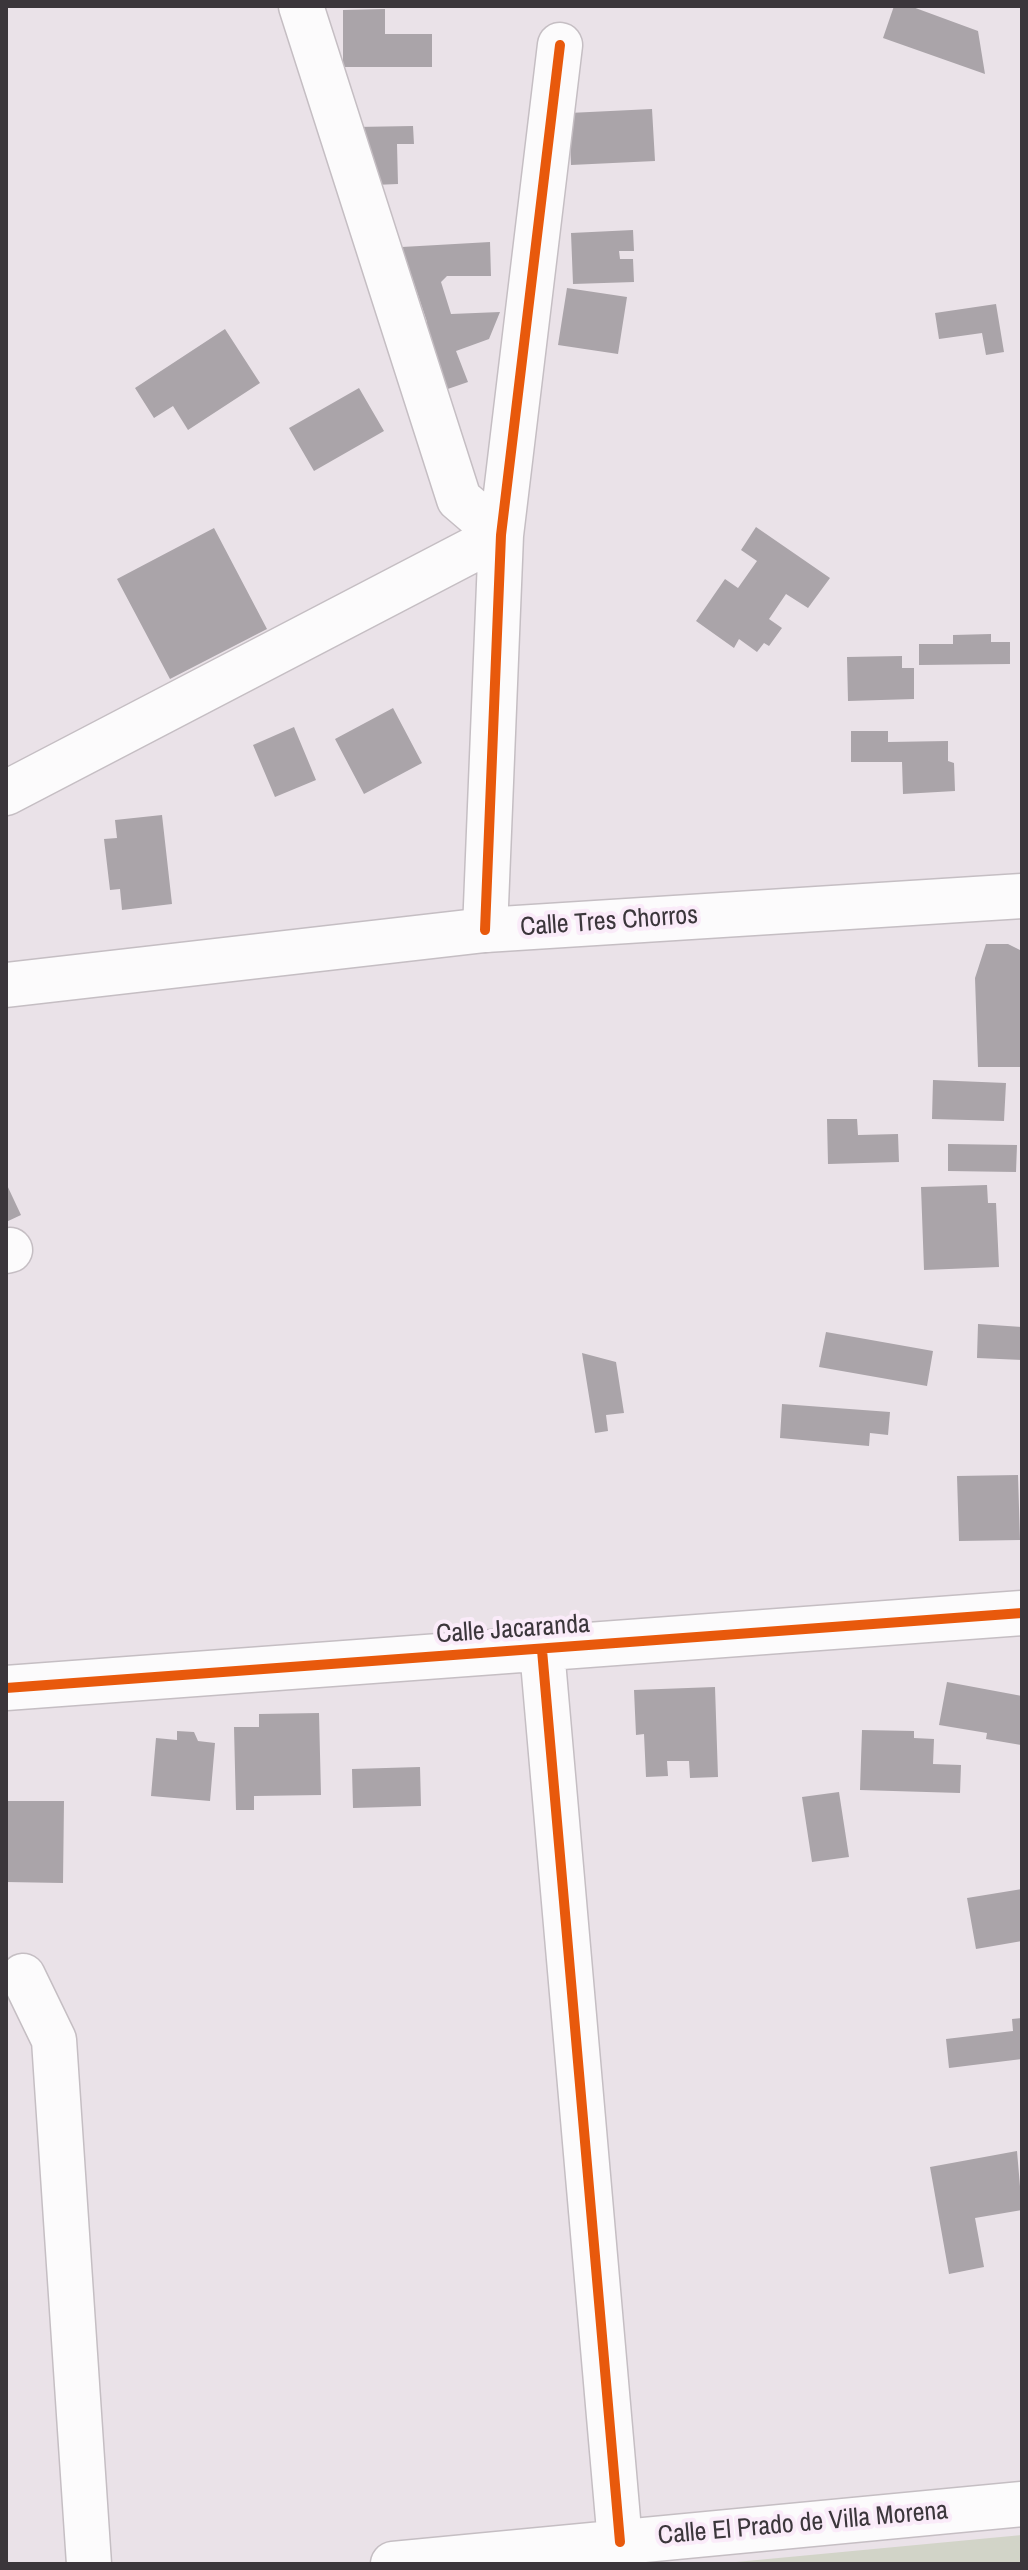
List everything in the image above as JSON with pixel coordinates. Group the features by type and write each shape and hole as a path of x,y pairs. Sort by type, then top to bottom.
{"street":[{"path":"301,6 459,499 501,535"},
{"path":"485,930 501,535 560,45"},
{"path":"6,793 501,535"},
{"name":"Calle Tres Chorros","path":"6,985 485,930 1022,896"},
{"name":"Calle Jacaranda","path":"6,1688 1022,1613"},
{"path":"542,1650 620,2542"},
{"path":"23,1976 54,2040 89,2564"},
{"name":"Calle El Prado de Villa Morena","path":"393,2564 1022,2504"}],"shaded area":[{"path":"1022,2535 1022,2564 715,2564"}],"building":[{"path":"894,6 910,6 978,31 985,74 883,38"},
{"path":"385,9 385,34 432,34 432,67 343,67 343,10"},
{"path":"652,109 655,161 571,165 569,113"},
{"path":"413,126 414,144 397,144 398,184 374,185 356,127"},
{"path":"633,230 634,251 619,251 620,259 633,259 634,282 573,284 571,233"},
{"path":"490,242 491,276 447,276 441,282 451,314 500,312 489,339 456,351 468,382 439,392 415,327 427,322 402,247"},
{"path":"567,288 627,297 618,354 558,345"},
{"path":"996,304 1004,352 986,355 982,333 939,339 935,313"},
{"path":"225,329 260,383 188,430 173,406 154,418 135,388"},
{"path":"359,388 384,431 314,471 289,428"},
{"path":"756,527 830,578 808,608 786,594 769,619 782,628 769,646 764,643 757,652 739,639 734,648 696,621 725,579 738,588 757,561 741,550"},
{"path":"214,528 267,629 170,679 117,579"},
{"path":"991,634 991,642 1010,642 1010,664 919,665 919,644 953,644 953,635"},
{"path":"902,656 902,668 914,668 914,699 848,701 847,657"},
{"path":"393,708 422,763 364,794 335,739"},
{"path":"294,727 316,780 275,797 253,745"},
{"path":"851,731 888,731 888,742 948,741 948,761 954,763 955,791 903,794 902,762 851,762"},
{"path":"162,815 172,904 122,910 120,889 110,890 104,839 117,838 115,820"},
{"path":"986,944 1008,944 1022,951 1022,1067 978,1067 975,978"},
{"path":"933,1080 1006,1083 1004,1121 932,1119"},
{"path":"827,1119 857,1119 858,1135 898,1134 899,1162 828,1164"},
{"path":"948,1144 1017,1145 1016,1172 948,1171"},
{"path":"6,1183 21,1215 6,1222"},
{"path":"987,1185 988,1203 996,1203 999,1267 924,1270 921,1187"},
{"path":"978,1324 1022,1327 1022,1360 977,1358"},
{"path":"826,1332 933,1351 927,1386 819,1367"},
{"path":"582,1353 616,1362 624,1413 606,1415 608,1431 595,1433"},
{"path":"782,1404 890,1412 888,1435 870,1433 869,1446 780,1438"},
{"path":"1018,1475 1020,1540 959,1541 957,1476"},
{"path":"947,1682 1022,1696 1021,1745 986,1739 987,1733 939,1725"},
{"path":"715,1687 718,1777 690,1778 689,1761 667,1761 668,1776 646,1777 644,1734 636,1735 634,1690"},
{"path":"319,1713 321,1795 254,1796 254,1810 236,1810 234,1727 259,1727 259,1714"},
{"path":"862,1730 914,1731 914,1738 934,1739 933,1764 961,1765 960,1793 860,1790"},
{"path":"177,1731 194,1732 198,1741 215,1743 210,1801 151,1796 156,1738 177,1740"},
{"path":"420,1767 421,1806 353,1808 352,1769"},
{"path":"839,1792 849,1857 812,1862 802,1797"},
{"path":"6,1801 64,1801 63,1883 6,1882"},
{"path":"1022,1889 1022,1941 976,1949 967,1898"},
{"path":"1022,2018 1022,2059 949,2068 946,2039 1013,2031 1012,2019"},
{"path":"1017,2151 1022,2210 975,2218 984,2267 949,2274 930,2167"}],"cycle path":[{"path":"485,930 501,535 560,45"},
{"path":"6,1688 1022,1613"},
{"path":"542,1650 620,2542"}]}
